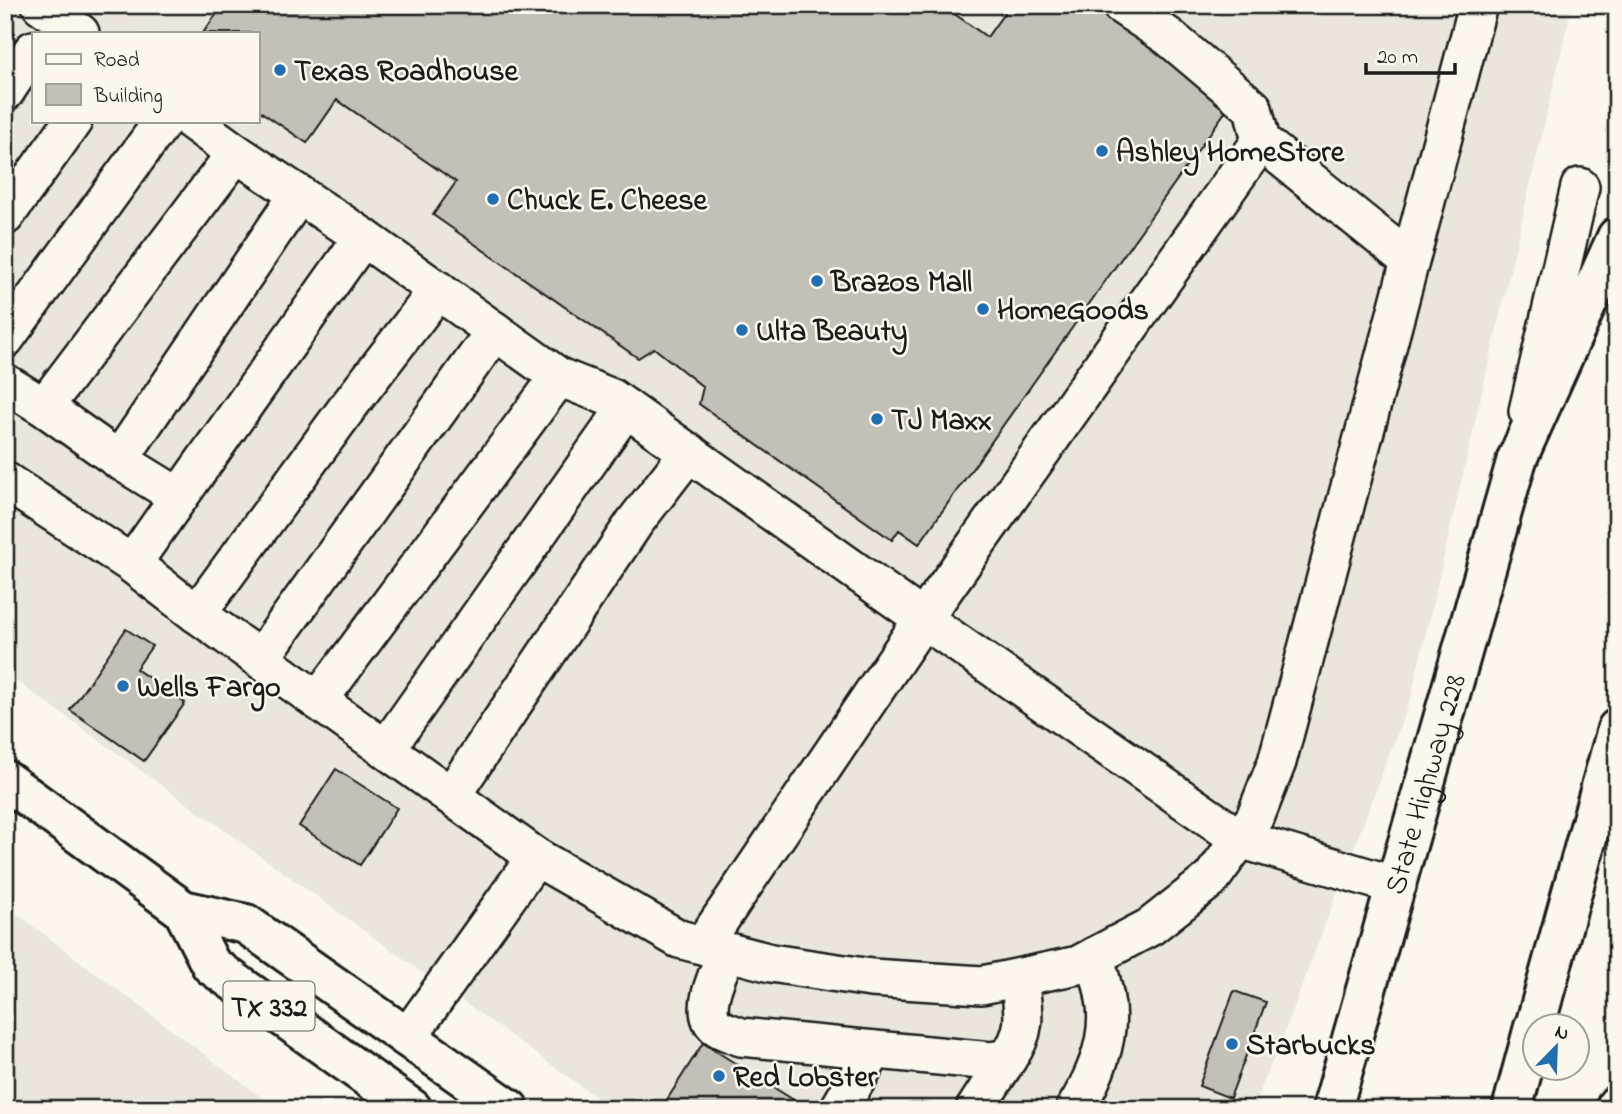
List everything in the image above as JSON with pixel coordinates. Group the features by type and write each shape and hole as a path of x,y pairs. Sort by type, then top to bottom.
{"main road":[{"name":"State Highway 228","path":"1332,1109 1517,459 1617,237"},
{"path":"1539,1012 1617,729"},
{"name":"TX 332","path":"5,780 183,910 246,924 509,1109"},
{"name":"TX 332","path":"183,910 211,965 412,1109"},
{"path":"1512,1109 1520,1080"}],"lane":[{"path":"1121,5 1169,37 1253,108 1261,141 1410,261"},
{"path":"5,481 132,564 197,614 536,857 679,939 771,963 871,978 982,985 1078,965 1150,927 1211,879 1255,818 1277,762 1478,5"},
{"path":"5,92 32,52"},
{"path":"5,216 72,122"},
{"path":"5,339 162,122"},
{"path":"193,122 363,237 559,377 612,398 923,619 1240,839 1397,886"},
{"path":"1008,1058 991,1061 741,1037 715,1026 708,1015 715,949 923,619 1261,141"},
{"path":"44,407 236,153"},
{"path":"1517,459 1580,187"},
{"path":"120,460 299,194"},
{"path":"132,564 363,237"},
{"path":"197,614 348,407 438,290"},
{"path":"260,659 495,331"},
{"path":"318,701 559,377"},
{"path":"5,383 179,497"},
{"path":"386,749 626,408"},
{"path":"451,796 635,522 688,452"},
{"path":"407,1038 536,857"},
{"path":"1075,1109 1088,1088 1104,1041 1106,1002 1095,956"},
{"path":"975,1109 1019,1042 1024,1020 1019,978"},
{"path":"839,1109 874,1050"}],"shaded area":[{"path":"5,5 1572,5 1411,697 1283,1036 1252,1109 613,1109 5,673"},
{"path":"5,905 277,1109 5,1109"}],"building":[{"name":"Brazos Mall","path":"223,5 867,5 873,10 877,5 942,5 987,37 1010,5 1090,5 1230,105 919,544 899,530 892,540 699,404 703,387 654,348 638,358 433,215 456,182 337,100 307,143 259,110 259,32 204,32"},
{"name":"Wells Fargo","path":"126,629 152,646 136,669 185,703 144,761 70,710"},
{"path":"336,769 397,808 360,865 299,826"},
{"name":"Starbucks","path":"1234,991 1266,1002 1230,1098 1199,1086"},
{"name":"Red Lobster","path":"703,1043 808,1109 661,1109"}],"place":[{"name":"Texas Roadhouse","path":"280,70"},
{"name":"Ashley HomeStore","path":"1102,151"},
{"name":"Chuck E. Cheese","path":"493,199"},
{"name":"Brazos Mall","path":"817,281"},
{"name":"HomeGoods","path":"983,309"},
{"name":"Ulta Beauty","path":"742,330"},
{"name":"TJ Maxx","path":"877,419"},
{"name":"Wells Fargo","path":"123,686"},
{"name":"Starbucks","path":"1232,1044"},
{"name":"Red Lobster","path":"719,1076"}]}
